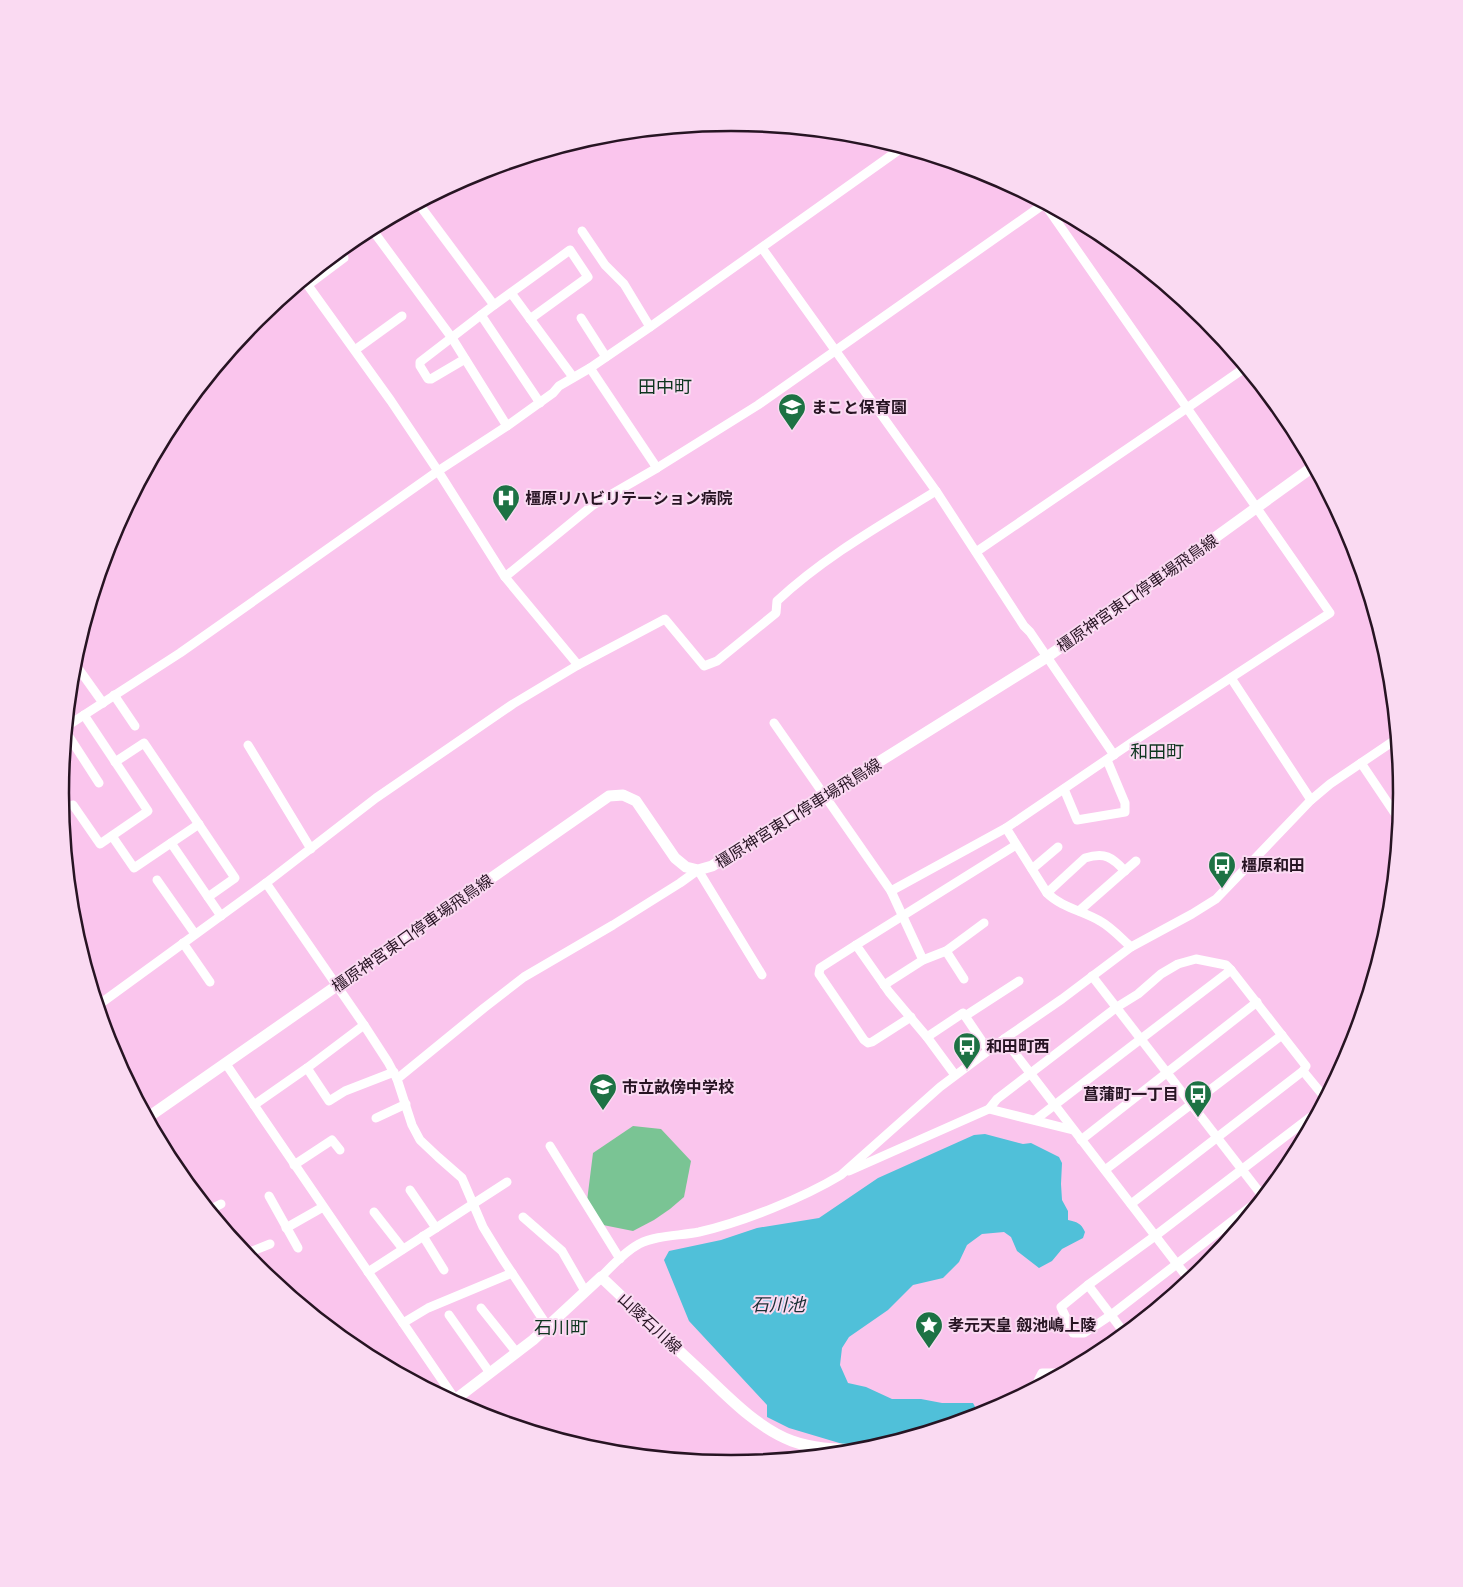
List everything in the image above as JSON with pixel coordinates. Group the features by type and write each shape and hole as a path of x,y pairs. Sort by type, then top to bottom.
{"main road":[{"name":"橿原神宮東口停車場飛鳥線","path":"152,1114 609,796 623,795 636,801 675,858 686,867 698,870 712,866 1047,657 1309,469"},
{"path":"458,1397 548,1327 601,1277"},
{"name":"山陵石川線","path":"601,1277 718,1387 768,1429 809,1446 830,1449"}],"street":[{"path":"73,722 180,653 438,471 540,403 559,386 650,328 897,152"},
{"path":"505,576 592,505 657,468 758,405 1040,207"},
{"path":"422,208 494,305"},
{"path":"891,891 1006,828 1330,613 1050,213"},
{"path":"582,231 604,265 624,284 650,328"},
{"path":"376,234 452,338 507,426"},
{"path":"762,248 936,491 1024,626 1047,657 1111,758 1125,803 1125,812 1077,820 1064,789"},
{"path":"465,358 431,379 428,379 420,366 420,362 570,250 588,277 530,319"},
{"path":"327,268 344,258"},
{"path":"308,285 438,471 505,576 578,665"},
{"path":"511,293 573,377"},
{"path":"481,315 540,403"},
{"path":"355,350 402,316"},
{"path":"581,318 606,357"},
{"path":"590,368 657,468"},
{"path":"976,552 1241,370"},
{"path":"103,1003 266,883 376,798 513,704 578,665 665,619 704,666 717,661 776,613 777,601 808,573 936,491"},
{"path":"80,671 102,703"},
{"path":"1231,678 1311,800"},
{"path":"114,695 135,726"},
{"path":"73,805 100,844 148,811 84,715"},
{"path":"774,724 891,891 923,960"},
{"path":"71,740 99,783"},
{"path":"841,1175 955,1075 988,1050 1062,999 1131,947 1216,899 1311,800 1330,784 1392,742"},
{"path":"115,762 144,743 235,878 208,896"},
{"path":"248,745 310,849"},
{"path":"1361,763 1394,811"},
{"path":"112,836 134,868 199,824"},
{"path":"1006,828 1047,894 1102,922 1131,947"},
{"path":"171,843 221,916"},
{"path":"911,1017 868,1043 864,1040 818,971 856,944 1016,845"},
{"path":"1032,869 1058,847"},
{"path":"1047,894 1085,858 1091,856 1105,856 1114,860 1124,871"},
{"path":"1079,911 1136,861"},
{"path":"307,1068 329,1101 345,1091 395,1076 524,977 613,925 698,870 762,975"},
{"path":"157,880 195,934"},
{"path":"266,883 364,1025 395,1076 412,1125 420,1140 462,1178 484,1228 548,1327"},
{"path":"884,985 923,960 946,951 984,923"},
{"path":"183,943 210,982"},
{"path":"856,944 884,985 927,1037 955,1075"},
{"path":"946,951 964,979"},
{"path":"601,1277 639,1244 666,1236 698,1232 770,1209 989,1109 997,1099 1117,1007 1138,994 1161,974 1178,964 1196,959 1226,965 1306,1066 1303,1071 1131,1204"},
{"path":"1035,1120 1231,970"},
{"path":"1092,976 1261,1191"},
{"path":"966,1016 1018,981"},
{"path":"1081,1140 1257,1002"},
{"path":"927,1037 963,1013 988,1050"},
{"path":"254,1105 364,1025"},
{"path":"1105,1170 1282,1035"},
{"path":"1004,1039 1186,1275"},
{"path":"226,1064 449,1393"},
{"path":"1303,1071 1322,1094"},
{"path":"376,1118 406,1104"},
{"path":"989,1109 1074,1130"},
{"path":"1245,1211 1084,1334 1073,1332 1061,1307 1242,1168 1306,1122"},
{"path":"294,1165 332,1140 340,1150"},
{"path":"550,1146 620,1259"},
{"path":"368,1272 507,1182"},
{"path":"410,1190 436,1228"},
{"path":"269,1196 298,1248"},
{"path":"214,1207 221,1204"},
{"path":"286,1228 323,1207"},
{"path":"374,1212 404,1249"},
{"path":"523,1216 562,1251 585,1291"},
{"path":"423,1236 444,1270"},
{"path":"253,1251 270,1244"},
{"path":"403,1323 428,1308 512,1273"},
{"path":"1088,1285 1122,1329"},
{"path":"481,1308 517,1353"},
{"path":"449,1315 490,1373"},
{"path":"1038,1381 1042,1373 1051,1373"}],"green space":[{"path":"633,1126 661,1129 691,1161 684,1197 654,1220 633,1231 603,1225 587,1201 593,1153"}],"water":[{"name":"石川池","path":"985,1134 1023,1144 1031,1143 1059,1157 1062,1163 1062,1200 1068,1211 1068,1220 1078,1223 1085,1232 1083,1238 1062,1249 1052,1261 1039,1268 1017,1251 1011,1237 1004,1232 982,1234 967,1245 959,1262 943,1278 913,1285 888,1310 849,1337 842,1348 840,1365 848,1383 866,1387 892,1399 921,1399 942,1403 973,1403 976,1409 903,1434 855,1445 846,1445 789,1428 767,1417 767,1405 689,1321 664,1260 669,1251 721,1240 757,1228 819,1218 878,1178 974,1135"}],"place":[{"name":"まこと保育園","path":"792,431"},
{"name":"橿原リハビリテーション病院","path":"506,522"},
{"name":"橿原和田","path":"1222,889"},
{"name":"和田町西","path":"967,1070"},
{"name":"市立畝傍中学校","path":"603,1111"},
{"name":"菖蒲町一丁目","path":"1198,1118"},
{"name":"孝元天皇 劔池嶋上陵","path":"929,1349"}],"district":[{"name":"田中町","path":"665,386"},
{"name":"和田町","path":"1157,751"},
{"name":"石川町","path":"561,1327"}]}
